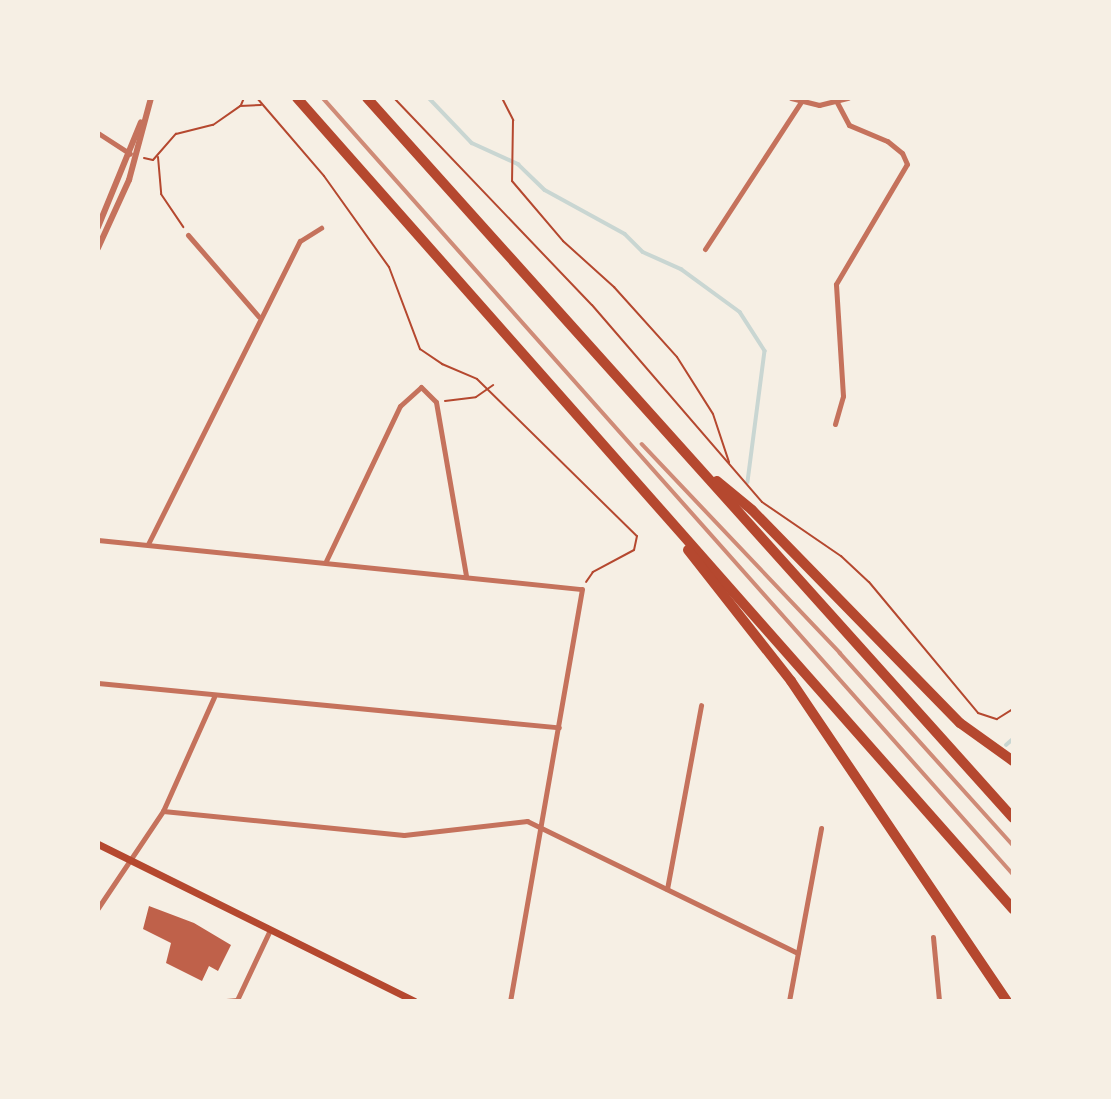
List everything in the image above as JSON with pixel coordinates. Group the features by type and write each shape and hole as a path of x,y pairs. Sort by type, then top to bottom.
{"highway":[{"path":"297,98 1013,909"},
{"path":"367,98 1013,818"},
{"path":"688,457 752,510 960,723 1013,761"},
{"path":"669,520 702,571 790,681 1007,1001"}],"main road":[{"path":"98,844 414,1001"}],"street":[{"path":"791,98 802,102 837,102 848,98"},
{"path":"98,227 151,99"},
{"path":"98,248 137,156 151,99"},
{"path":"705,249 802,102"},
{"path":"835,424 843,396 835,288 905,170 903,155 889,142 851,127 837,102"},
{"path":"98,133 129,154 137,156"},
{"path":"148,544 259,317 300,241 321,228"},
{"path":"188,235 259,317"},
{"path":"326,561 400,405 421,387 436,402 466,575"},
{"path":"98,540 466,575 582,589 543,828 510,1001"},
{"path":"98,683 214,697 559,727"},
{"path":"98,908 163,811 214,697"},
{"path":"667,889 701,705"},
{"path":"163,811 404,835 449,833 519,821 543,828 798,953"},
{"path":"789,1001 821,828"},
{"path":"226,1001 237,1001 270,930"},
{"path":"933,937 939,1001"}],"path":[{"path":"157,157 176,134 213,125 240,106 244,98"},
{"path":"257,98 324,176 389,267 420,349 442,364 477,379 637,536 634,550 593,572 582,589"},
{"path":"394,98 592,305 762,502 841,556 876,589 907,624 924,653 978,713 997,719 1013,709"},
{"path":"502,98 513,120 509,169 512,181 563,241 614,287 677,357 713,414 728,464"},
{"path":"240,106 262,105"},
{"path":"137,156 157,157 161,162 161,194 188,235"},
{"path":"436,402 470,399 493,385"}],"building":[{"path":"149,906 194,923 231,945 218,971 209,966 202,981 166,963 171,943 143,929"}],"waterway":[{"path":"429,98 472,143 518,164 545,190 625,234 643,252 681,269 740,312 765,351 748,482"},
{"path":"1006,745 1013,739"}],"railway":[{"path":"323,98 1013,874"},
{"path":"642,444 840,653 1013,845"}]}
